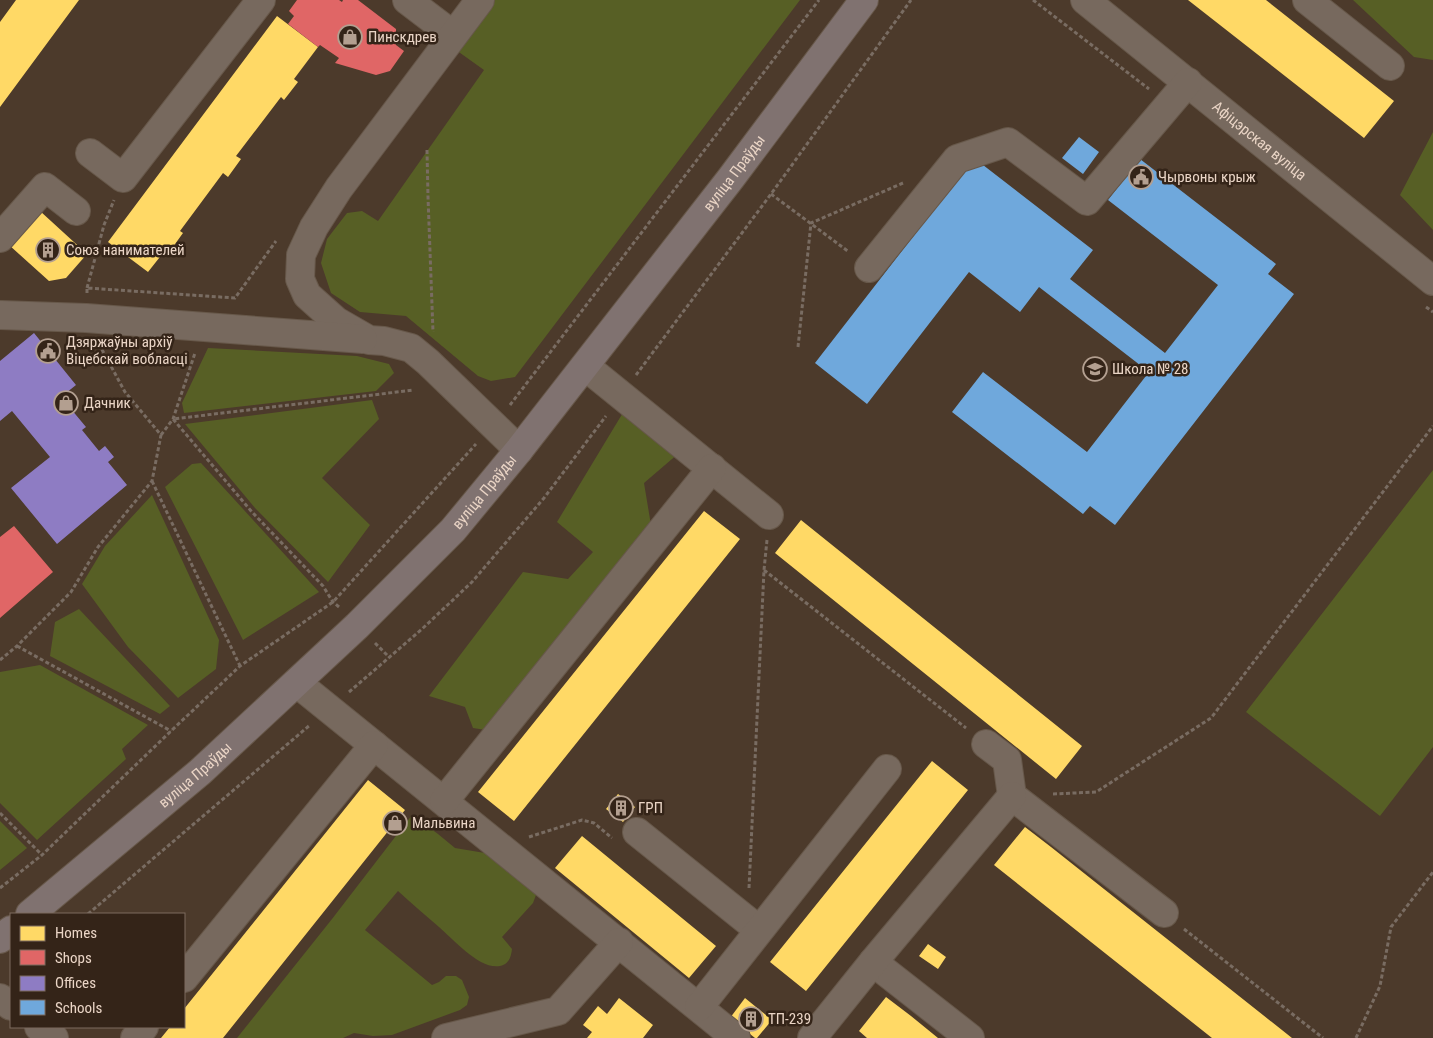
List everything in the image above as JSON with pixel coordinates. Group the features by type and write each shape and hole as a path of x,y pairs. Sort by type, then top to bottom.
{"main road":[{"name":"вуліца Праўды","path":"31,913 200,772 357,626 453,530 519,450 731,178 864,0"},
{"path":"0,939 10,931"}],"street":[{"path":"90,153 123,178 261,0"},
{"path":"407,0 453,35"},
{"path":"369,340 336,321 307,296 300,279 300,255 314,227 339,188 480,0"},
{"name":"Афіцэрская вуліца","path":"1085,0 1433,281"},
{"path":"1307,0 1390,66"},
{"path":"869,268 957,159 1008,142 1086,201 1188,82"},
{"path":"0,238 45,187 76,211"},
{"path":"0,311 384,340 411,348 519,450"},
{"path":"585,366 769,515"},
{"path":"444,801 712,468"},
{"path":"297,683 619,942 698,1007 724,1034"},
{"path":"986,744 1007,760 1012,796 1164,913"},
{"path":"185,977 374,745"},
{"path":"698,1007 754,926 887,769"},
{"path":"812,1038 1012,796"},
{"path":"627,837 754,926"},
{"path":"446,1038 558,1011 619,942"},
{"path":"873,962 970,1038"},
{"path":"19,1038 27,1028"},
{"path":"40,1028 54,1038"},
{"path":"135,1038 143,1028"}],"path":[{"path":"0,888 42,855 240,666 333,602 493,425 634,244 819,0"},
{"path":"427,150 433,334"},
{"path":"87,288 104,225 123,178"},
{"path":"811,223 911,179"},
{"path":"771,194 869,268"},
{"path":"798,347 811,223"},
{"path":"161,435 172,419 204,327 234,298"},
{"path":"172,419 414,390"},
{"path":"172,419 252,512 323,586 333,602 389,657"},
{"path":"1012,796 1096,792 1212,718 1433,426"},
{"path":"152,481 240,666"},
{"path":"754,926 764,570 769,515"},
{"path":"764,570 986,744"},
{"path":"17,646 171,731"},
{"path":"0,813 42,855"},
{"path":"499,846 582,820 627,837"},
{"path":"1356,1038 1380,986 1391,927 1433,872"},
{"path":"1164,913 1323,1038"}],"green space":[{"path":"493,0 800,0 515,377 491,381 478,376 406,316 360,312 331,293 321,263 327,239 347,213 362,211 378,221 484,70 456,50"},
{"path":"1353,0 1433,0 1433,60 1414,57"},
{"path":"1433,132 1433,230 1400,195"},
{"path":"208,348 357,356 389,364 394,373 376,391 184,413 182,403"},
{"path":"372,400 379,419 322,478 370,525 328,582 255,508 185,424"},
{"path":"624,411 679,453 644,483 652,531 492,731 473,728 465,707 429,696 523,572 568,579 593,552 557,522"},
{"path":"201,463 319,592 243,640 165,487 192,464"},
{"path":"1433,470 1433,747 1380,816 1246,712"},
{"path":"152,495 219,640 216,669 178,698 128,647 82,584 105,546"},
{"path":"79,609 170,706 160,714 50,656 55,622"},
{"path":"40,665 148,725 122,749 126,759 37,840 0,803 0,672"},
{"path":"412,815 455,848 491,854 530,881 536,895 533,903 502,937 512,949 507,962 500,966 492,966 476,959 398,891 365,930 432,985 446,976 456,976 462,980 469,997 467,1005 460,1010 392,1035 373,1036 354,1033 343,1038 237,1038 332,919"},
{"path":"0,821 27,848 0,870"}],"building: Homes":[{"path":"16,0 79,0 0,107 0,22"},
{"path":"1188,0 1266,0 1394,101 1364,138"},
{"path":"277,16 318,47 294,79 298,82 284,100 281,97 236,156 241,159 228,177 223,173 180,231 183,233 170,251 167,248 148,272 108,242"},
{"name":"Союз нанимателей","path":"40,211 87,254 66,278 49,281 9,245"},
{"path":"704,511 740,539 514,821 478,792"},
{"path":"801,520 1082,746 1056,779 775,553"},
{"path":"932,761 968,790 806,991 770,962"},
{"path":"368,780 405,810 223,1038 161,1038 169,1028 185,1028 185,1008"},
{"name":"ГРП","path":"618,794 635,807 623,822 606,809"},
{"path":"1025,827 1292,1038 1212,1038 994,865"},
{"path":"582,836 716,946 689,978 555,868"},
{"path":"928,944 946,957 938,969 919,956"},
{"path":"886,997 938,1038 867,1038 859,1031"},
{"path":"619,998 653,1025 643,1038 587,1038 592,1032 583,1025 598,1006 607,1014"},
{"name":"ТП-239","path":"745,998 772,1020 757,1038 730,1018"}],"building: Shops":[{"name":"Пинскдрев","path":"297,0 339,0 342,2 343,0 358,0 396,29 396,45 404,51 390,71 376,75 335,63 339,58 320,45 318,47 288,24 294,16 289,11"},
{"path":"14,526 53,572 0,618 0,537"}],"building: Offices":[{"path":"34,333 76,385 61,397 86,427 82,430 99,451 105,446 114,457 108,462 127,485 57,544 11,488 50,457 12,411 0,421 0,361"}],"building: Schools":[{"path":"1079,137 1099,152 1083,174 1062,158"},
{"path":"974,158 1093,250 1070,279 1165,353 1218,285 1108,200 1140,159 1276,264 1268,274 1294,294 1115,525 1090,506 1083,514 952,412 983,372 1087,452 1149,372 1039,287 1020,312 969,272 867,404 815,363"}],"place":[{"name":"Пинскдрев","path":"350,37"},
{"name":"Чырвоны крыж","path":"1141,177"},
{"name":"Союз нанимателей","path":"48,250"},
{"name":"Дзяржаўны архіў Віцебскай вобласці","path":"48,351"},
{"name":"Школа № 28","path":"1095,369"},
{"name":"Дачник","path":"66,403"},
{"name":"ГРП","path":"621,808"},
{"name":"Мальвина","path":"395,823"},
{"name":"ТП-239","path":"751,1019"}]}
